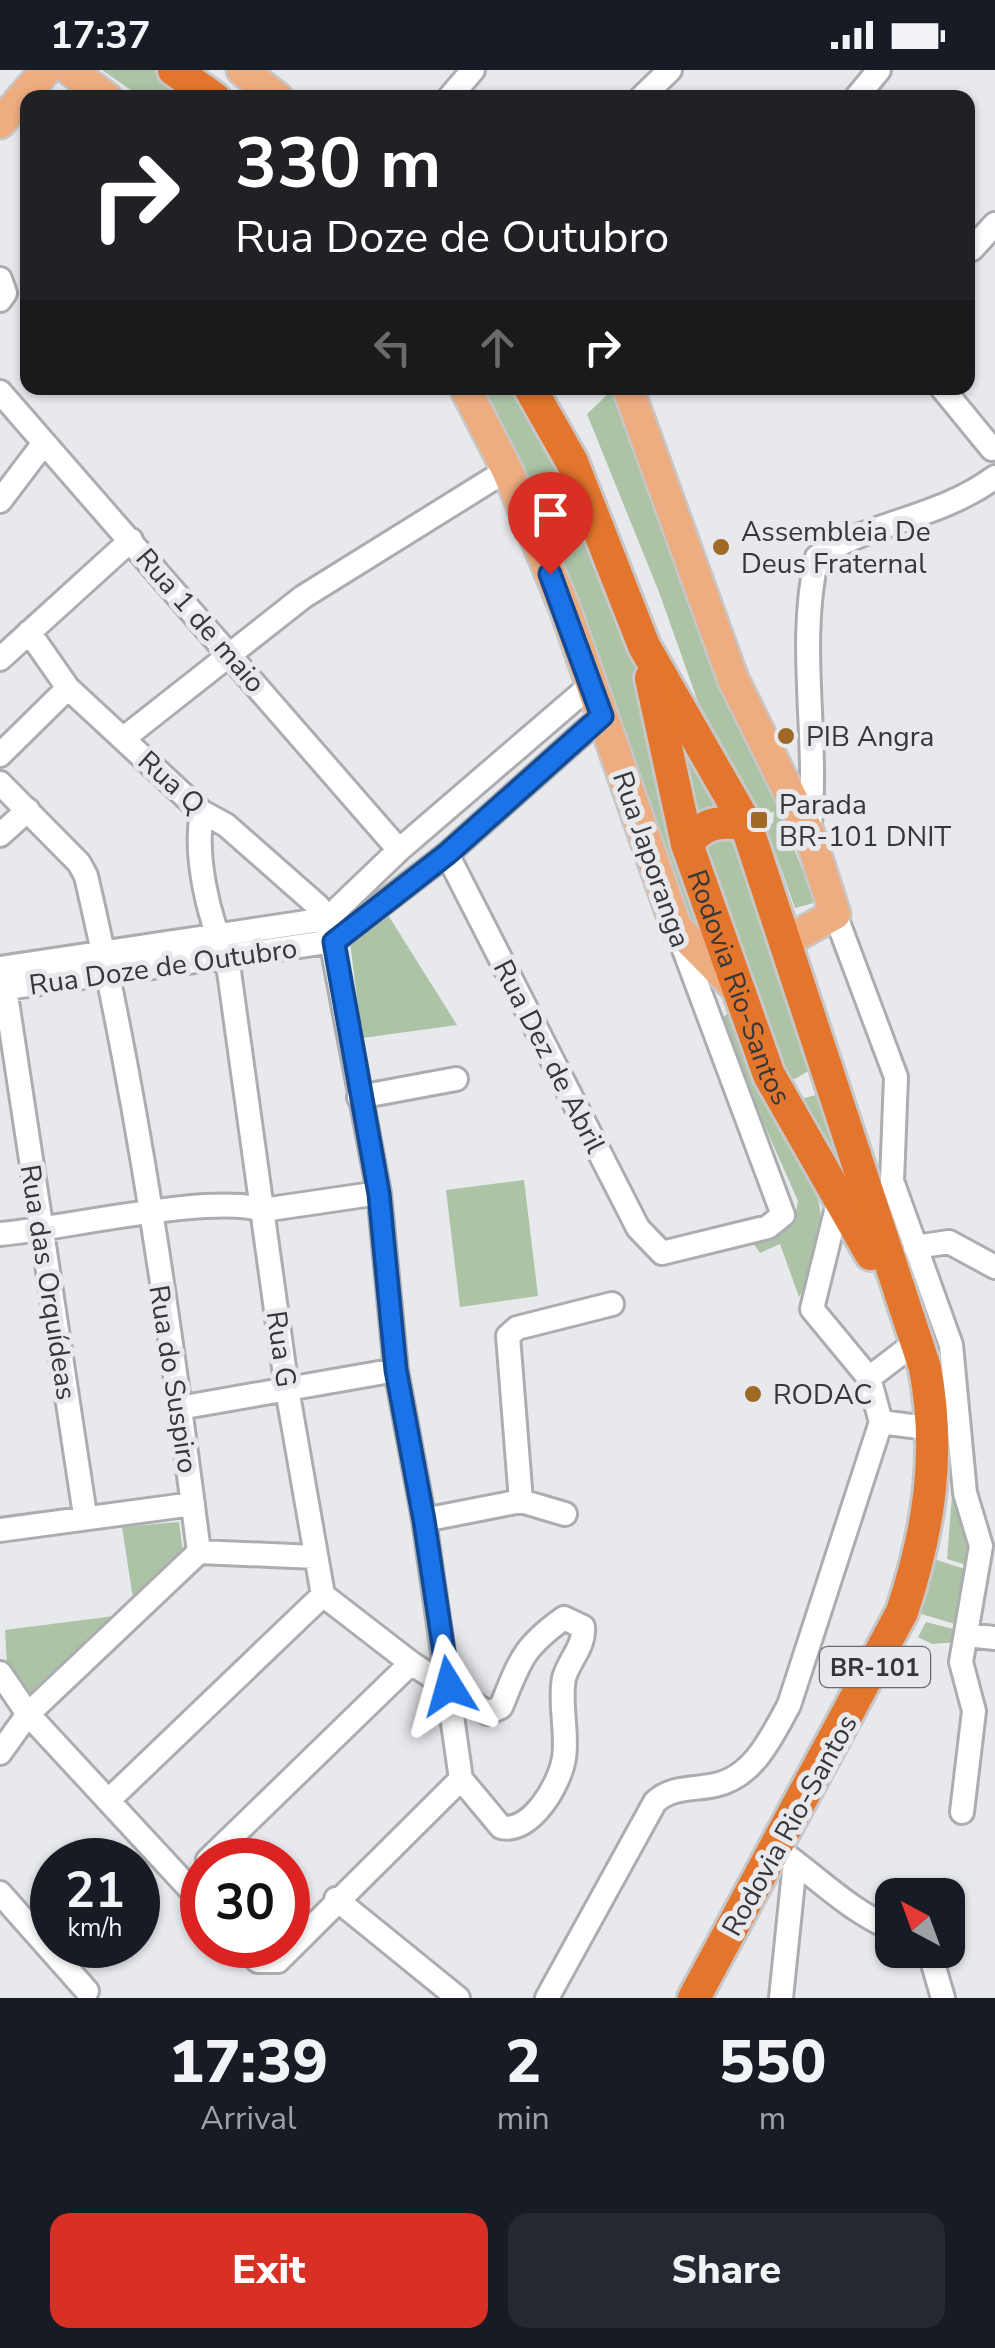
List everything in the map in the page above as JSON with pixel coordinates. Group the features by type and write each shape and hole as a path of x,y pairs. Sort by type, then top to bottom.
{"highway":[{"path":"174,70 203,90"},
{"name":"Rodovia Rio-Santos","path":"534,395 572,462 644,646 746,824 916,1342 934,1429 932,1488 923,1548 902,1612 785,1855 694,1998"},
{"name":"Rodovia Rio-Santos","path":"644,646 687,844 770,1075 901,1305"},
{"path":"687,844 698,828 721,821 746,824"},
{"path":"770,1075 800,1086 814,1079 826,1062"}],"main road":[{"path":"29,90 46,70"},
{"path":"70,70 96,90"},
{"path":"242,70 268,90"},
{"path":"0,123 20,100"},
{"name":"Rua Japoranga","path":"469,395 507,470 592,684 676,927"},
{"path":"631,395 734,679 809,833 834,914 787,940"},
{"path":"676,927 741,993"}],"street":[{"path":"456,90 473,70"},
{"path":"649,90 670,70"},
{"path":"863,90 879,70"},
{"path":"975,246 995,224"},
{"path":"0,279 5,293 0,300"},
{"name":"Rua 1 de maio","path":"0,392 399,850"},
{"path":"948,395 993,448 968,497"},
{"path":"0,501 44,442"},
{"path":"124,738 303,597 507,470"},
{"path":"809,833 813,799 809,593 818,557 848,537 924,516 968,497 995,476"},
{"path":"0,659 131,540"},
{"name":"Rua Q","path":"29,632 68,688 202,812 226,824 318,906 331,930"},
{"name":"Rua Doze de Outubro","path":"331,930 362,886 399,850 592,684"},
{"path":"0,755 68,688"},
{"name":"Rua Doze de Outubro","path":"2,975 107,965 331,930 381,907 447,854 602,716"},
{"name":"Rua do Suspiro","path":"0,783 86,876 107,965 150,1213 199,1552"},
{"path":"0,835 28,810"},
{"name":"Rua G","path":"202,812 197,835 222,948 287,1388 323,1595"},
{"name":"Rua Dez de Abril","path":"447,854 638,1228 662,1252"},
{"path":"362,886 381,907"},
{"path":"834,914 896,1077 892,1181 950,1345 965,1493 981,1546 961,1662 974,1711 962,1812"},
{"name":"Rua Japoranga","path":"662,1252 768,1227 783,1215 676,927"},
{"path":"110,1800 323,1595 411,1664 449,1686 488,1714 501,1708 525,1650 539,1636 564,1618 583,1627 584,1637 564,1676 564,1761 529,1821 519,1828 501,1827 461,1779 449,1686 424,1520 396,1370 379,1194 331,930"},
{"name":"Rua das Orquídeas","path":"2,975 85,1515"},
{"path":"359,1097 456,1078"},
{"path":"0,1234 150,1213 246,1204 263,1210 379,1194"},
{"path":"547,1998 654,1802 675,1790 730,1780 767,1746 789,1705 881,1422 869,1378 812,1310 839,1198"},
{"path":"914,1248 948,1242 995,1267"},
{"path":"521,1502 508,1336 517,1328 612,1304"},
{"path":"869,1378 916,1342"},
{"path":"178,1408 396,1370"},
{"path":"881,1422 934,1429"},
{"path":"424,1520 521,1502 565,1514"},
{"path":"0,1530 85,1515 193,1504"},
{"path":"0,1753 28,1714 199,1552 316,1557"},
{"path":"967,1635 995,1638"},
{"path":"231,1838 411,1664"},
{"path":"0,1673 28,1714 180,1877"},
{"path":"310,1927 461,1779"},
{"path":"785,1855 820,1878 852,1910 875,1921"},
{"path":"781,1998 785,1855"},
{"path":"0,1893 87,1991"},
{"path":"336,1899 458,1998"},
{"path":"934,1968 943,1998"}],"green space":[{"path":"102,70 156,70 186,90 131,90"},
{"path":"480,395 521,395 553,450 633,651 696,913 693,926 688,923"},
{"path":"607,395 613,395 814,903 795,908 766,826 773,823 774,812 762,814 698,702 659,592 587,414"},
{"path":"665,695 724,809 687,821"},
{"path":"725,838 735,845 769,930 810,1070 795,1079 786,1077 700,853 712,840"},
{"path":"388,915 457,1025 362,1038 350,942"},
{"path":"728,1013 737,1018 818,1198 821,1224 817,1263 799,1297 780,1244 760,1253 753,1243 794,1224 798,1201 721,1027 722,1018"},
{"path":"826,1084 866,1226 793,1101 816,1095"},
{"path":"524,1180 538,1296 460,1307 446,1190"},
{"path":"962,1494 973,1567 947,1559 952,1496"},
{"path":"179,1522 184,1560 134,1605 122,1527"},
{"path":"934,1559 971,1571 955,1624 918,1613"},
{"path":"122,1615 35,1698 7,1665 5,1630"},
{"path":"926,1622 961,1631 958,1642 932,1644 918,1637"}],"place":[{"name":"Assembleia De Deus Fraternal","path":"721,547"},
{"name":"PIB Angra","path":"786,736"},
{"name":"Parada BR-101 DNIT","path":"759,820"},
{"name":"RODAC","path":"753,1394"}],"route":[{"path":"449,1686 396,1370 379,1194 334,942 447,854 602,716 550,574"}]}
